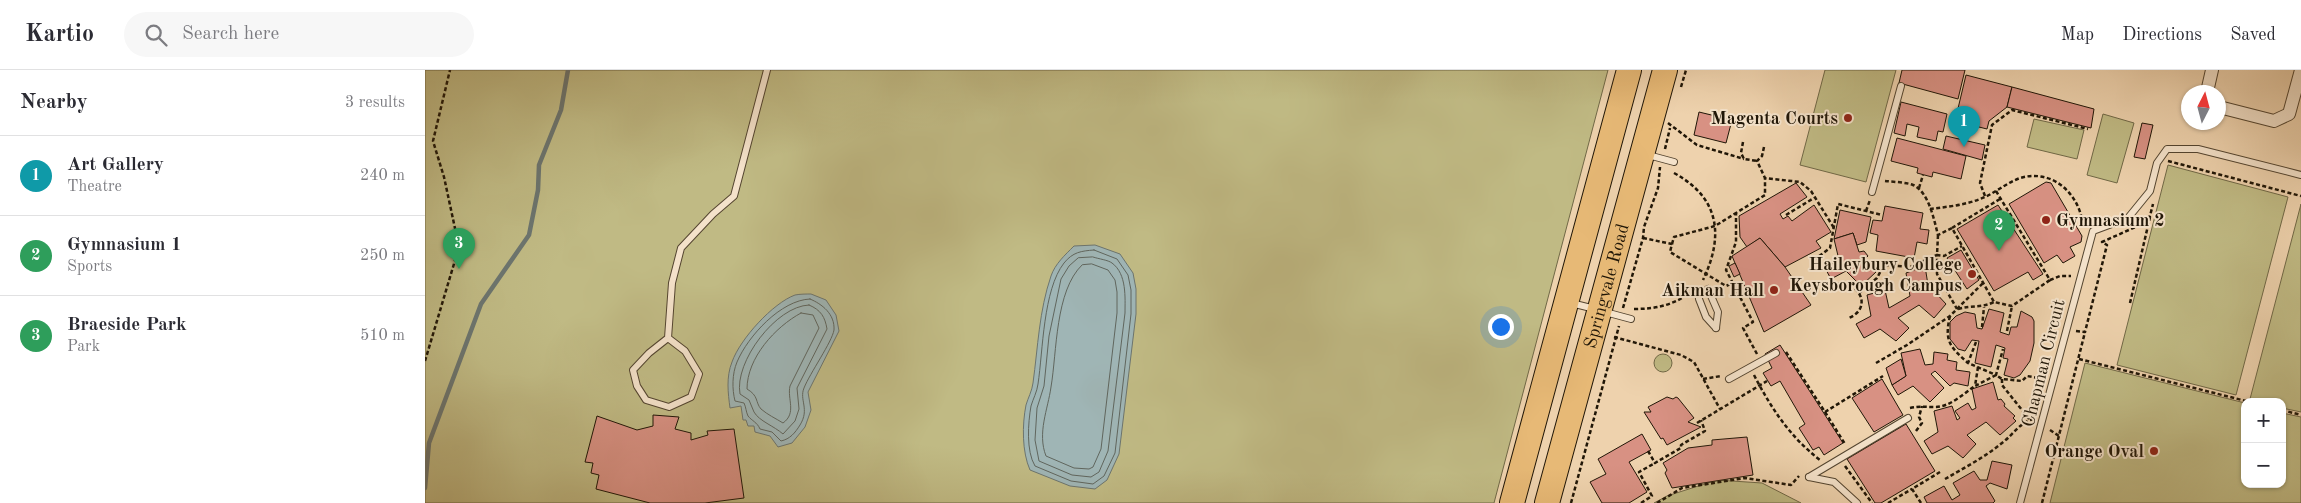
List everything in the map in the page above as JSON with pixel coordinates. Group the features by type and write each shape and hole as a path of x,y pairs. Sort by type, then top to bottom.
{"highway":[{"name":"Springvale Road","path":"1512,503 1629,70"},
{"name":"Springvale Road","path":"1547,503 1608,324 1661,121 1665,70"}],"street":[{"path":"2209,85 2212,70"},
{"path":"2226,109 2274,121 2281,119 2289,114 2301,70"}],"lane":[{"path":"668,338 685,351 699,374 691,398 669,407 646,400 637,386 633,370 649,353 668,338 672,283 681,248 713,214 734,196 767,70"},
{"path":"1873,192 1901,86"},
{"name":"Chapman Circuit","path":"2020,503 2043,425 2093,231 2129,218 2150,191 2157,163 2167,149 2198,149 2301,175"},
{"path":"1651,162 1674,162"},
{"path":"1699,299 1707,317 1716,328 1717,312 1708,289"},
{"path":"1567,302 1608,324 1631,319"},
{"path":"1729,379 1776,354"},
{"path":"1857,503 1834,482 1809,477 1908,418"}],"path":[{"path":"425,361 459,247 444,177 433,141 449,70"},
{"path":"1681,88 1686,70"},
{"path":"1985,196 1980,183 1992,125 2013,110 2088,129"},
{"path":"1571,503 1608,324 1624,307 1643,238 1644,227 1657,188 1651,162 1661,121 1697,145 1757,161"},
{"path":"1743,142 1741,153 1744,159"},
{"path":"1757,161 1762,156 1764,146"},
{"path":"1733,283 1726,286 1669,252 1674,237 1715,226 1765,195 1765,178 1757,161"},
{"path":"2165,161 2301,196"},
{"path":"1651,162 1666,171"},
{"path":"1672,172 1689,181 1703,193 1715,226 1711,263 1698,286"},
{"path":"1919,188 1923,175"},
{"path":"1765,178 1800,182 1814,198 1834,228"},
{"path":"1931,209 1967,202 1985,196 2022,178 2047,178 2056,182 2073,195 2079,206 2084,232"},
{"path":"1877,180 1911,184 1919,188 1931,209 1938,235 1937,274 1957,309"},
{"path":"1995,192 2050,280"},
{"path":"2130,303 2155,197"},
{"path":"1786,215 1814,198"},
{"path":"1938,235 2000,199"},
{"path":"1814,260 1831,248 1838,204 1882,215"},
{"path":"1736,213 1736,242 1726,265 1726,270 1753,322 1743,328 1762,362"},
{"path":"2043,503 2107,244 2102,242 2140,225 2150,216"},
{"path":"1952,228 1995,302"},
{"path":"1643,238 1672,244"},
{"path":"1859,293 1877,278 1884,265 1910,267 1937,255 1944,256 1962,246"},
{"path":"2069,285 2073,270"},
{"path":"2007,331 2012,306 2050,280 2060,276 2071,276"},
{"path":"1876,363 1950,316 1983,282"},
{"path":"1830,285 1839,283 1849,285 1862,298 1860,308 1849,318"},
{"path":"1624,307 1650,309 1666,306 1694,291"},
{"path":"1957,309 1971,306 1984,307 1995,302 2012,306"},
{"path":"1981,327 1984,307"},
{"path":"1950,316 1946,336 1952,348 1968,363 2002,379 2022,382 2027,376 2044,379"},
{"path":"1608,324 1695,362 1720,409"},
{"path":"2066,330 2085,332"},
{"path":"1968,363 1975,342"},
{"path":"1784,349 1846,446"},
{"path":"1997,375 2003,349"},
{"path":"2079,359 2241,400"},
{"path":"1751,367 1759,385 1787,430 1821,461 1814,464"},
{"path":"1975,386 1978,367"},
{"path":"2042,387 2046,371"},
{"path":"1903,410 1922,406 1937,407 1952,402 1975,386 1997,375"},
{"path":"1825,412 1883,376"},
{"path":"2002,379 2002,385 2032,419 2059,436"},
{"path":"1697,423 1767,381"},
{"path":"1916,431 1922,423 1919,417 1922,406"},
{"path":"2031,428 2035,411"},
{"path":"2286,411 2301,415"},
{"path":"1945,479 2004,442 2023,422 2032,419"},
{"path":"1641,503 1652,496 1639,472 1681,448 1681,444 1705,431 1701,420"},
{"path":"1648,451 1655,463"},
{"path":"1840,458 1872,503"},
{"path":"1657,503 1682,488 1745,478 1791,485 1802,472"},
{"path":"1888,503 1941,472"},
{"path":"1912,489 1921,503"}],"shaded area":[{"path":"425,70 1608,70 1494,503 425,503"},
{"name":"Magenta Courts","path":"1825,70 1896,70 1866,182 1800,165"},
{"path":"2103,114 2134,123 2117,183 2087,175"},
{"path":"2034,119 2084,130 2077,159 2027,147"},
{"path":"2168,165 2288,197 2236,395 2117,365"},
{"path":"2301,204 2301,412 2286,409 2286,398 2250,398"},
{"path":"1663,354 1669,357 1672,363 1669,369 1663,372 1657,369 1654,363 1657,357"},
{"name":"Orange Oval","path":"2085,363 2241,402 2241,488 2286,488 2286,414 2301,417 2301,503 2050,503"},
{"path":"1717,480 1762,483 1801,503 1654,503 1667,496"}],"water":[{"path":"1095,245 1120,254 1133,273 1136,289 1136,314 1119,454 1107,480 1095,489 1070,486 1030,470 1025,455 1023,430 1026,405 1033,383 1041,316 1051,276 1064,256 1074,246"},
{"path":"811,294 826,300 836,315 839,331 808,392 811,410 805,427 792,443 778,447 770,436 755,432 754,426 748,426 746,420 743,420 741,406 730,408 728,385 730,368 742,343 758,323 786,299 795,295"}],"building":[{"path":"1902,70 1965,70 1958,99 1899,83"},
{"path":"1966,75 2012,87 2007,107 1989,121 1987,129 1955,121"},
{"path":"2012,87 2094,109 2091,128 2007,107"},
{"path":"1901,102 1947,114 1943,132 1938,131 1936,141 1917,137 1919,127 1907,124 1905,136 1894,133"},
{"path":"1699,112 1732,120 1726,143 1694,135"},
{"path":"2142,123 2153,125 2145,159 2134,157"},
{"path":"1946,136 1985,145 1982,160 1943,149"},
{"path":"1897,138 1966,156 1961,179 1933,172 1932,177 1917,173 1918,168 1891,161"},
{"name":"Gymnasium 2","path":"2046,182 2051,183 2082,236 2081,242 2070,247 2075,256 2063,263 2057,255 2044,263 2009,204"},
{"path":"1796,183 1807,197 1780,214 1783,219 1788,216 1792,221 1814,205 1831,232 1816,241 1821,248 1785,267 1760,238 1747,247 1740,237 1739,216"},
{"path":"1998,205 2043,274 2033,280 2028,272 1994,291 1957,229"},
{"path":"1885,206 1923,213 1920,229 1929,230 1927,244 1917,242 1914,258 1876,251 1878,235 1870,233 1873,220 1882,221"},
{"path":"1840,210 1871,217 1866,242 1857,245 1853,233 1834,239"},
{"path":"1853,233 1859,252 1864,251 1868,256 1864,260 1876,272 1861,286 1846,271 1831,279 1825,268 1839,260 1834,239"},
{"name":"Aikman Hall","path":"1760,238 1785,267 1811,305 1764,332 1732,256"},
{"path":"1961,250 1979,280 1967,289 1947,258"},
{"path":"1735,263 1740,274 1734,277 1729,266"},
{"path":"1925,266 1928,285 1934,282 1937,286 1934,291 1946,304 1934,318 1919,305 1898,318 1909,328 1896,341 1880,329 1864,338 1856,324 1871,316 1867,295 1885,290 1889,308 1910,296 1906,273"},
{"path":"1989,309 2004,313 2000,332 2009,335 2011,327 2017,327 2021,311 2032,317 2034,321 2034,343 2030,361 2020,375 2014,378 2004,375 2008,359 2003,358 2005,348 1996,345 1991,367 1975,363 1979,341 1972,340 1965,351 1958,349 1950,339 1950,322 1956,316 1965,312 1975,314 1977,328 1982,329"},
{"path":"1780,345 1843,443 1824,455 1819,447 1813,450 1799,428 1805,424 1780,381 1771,386 1763,373 1772,368 1765,354"},
{"path":"1920,349 1925,365 1933,364 1934,352 1948,354 1947,360 1957,362 1956,370 1970,372 1968,386 1954,383 1950,386 1935,371 1931,374 1944,388 1930,402 1913,386 1898,395 1892,385 1906,376 1901,353"},
{"path":"1901,359 1906,376 1892,385 1886,368"},
{"path":"1882,379 1903,415 1874,432 1852,398"},
{"path":"1993,382 1998,400 2001,399 2005,404 2004,406 2015,416 2013,418 2016,421 2000,435 1986,422 1967,435 1976,444 1963,458 1948,446 1932,454 1924,441 1938,432 1934,411 1952,406 1957,420 1960,418 1955,411 1968,403 1972,410 1976,408 1972,389"},
{"path":"1667,397 1678,398 1694,418 1688,422 1701,427 1667,445 1644,412 1651,412 1648,407"},
{"path":"653,415 679,417 675,429 691,433 691,440 708,435 707,431 734,429 744,498 705,503 650,503 596,489 599,475 591,473 593,463 585,462 597,416 637,430 653,426"},
{"path":"1906,424 1935,471 1881,503 1875,503 1847,459"},
{"path":"1642,434 1651,450 1629,462 1647,492 1629,503 1602,503 1590,482 1606,474 1598,459"},
{"path":"1747,437 1753,475 1672,488 1665,473 1667,470 1663,463 1688,448 1712,445 1712,440"},
{"path":"1992,461 2012,465 2007,489 1990,483 1986,486 1995,501 1993,503 1927,503 1924,497 1944,486 1952,500 1960,495 1953,483 1974,471 1980,480 1987,480"}],"waterway":[{"path":"425,488 429,443 481,304 529,235 538,190 539,165 561,110 568,70"}],"place":[{"name":"Magenta Courts","path":"1848,118"},
{"name":"Art Gallery","path":"1964,147"},
{"name":"Gymnasium 2","path":"2046,220"},
{"name":"Gymnasium 1","path":"1999,251"},
{"name":"Braeside Park","path":"459,269"},
{"name":"Haileybury College Keysborough Campus","path":"1972,274"},
{"name":"Aikman Hall","path":"1774,290"},
{"name":"Orange Oval","path":"2154,451"}]}
